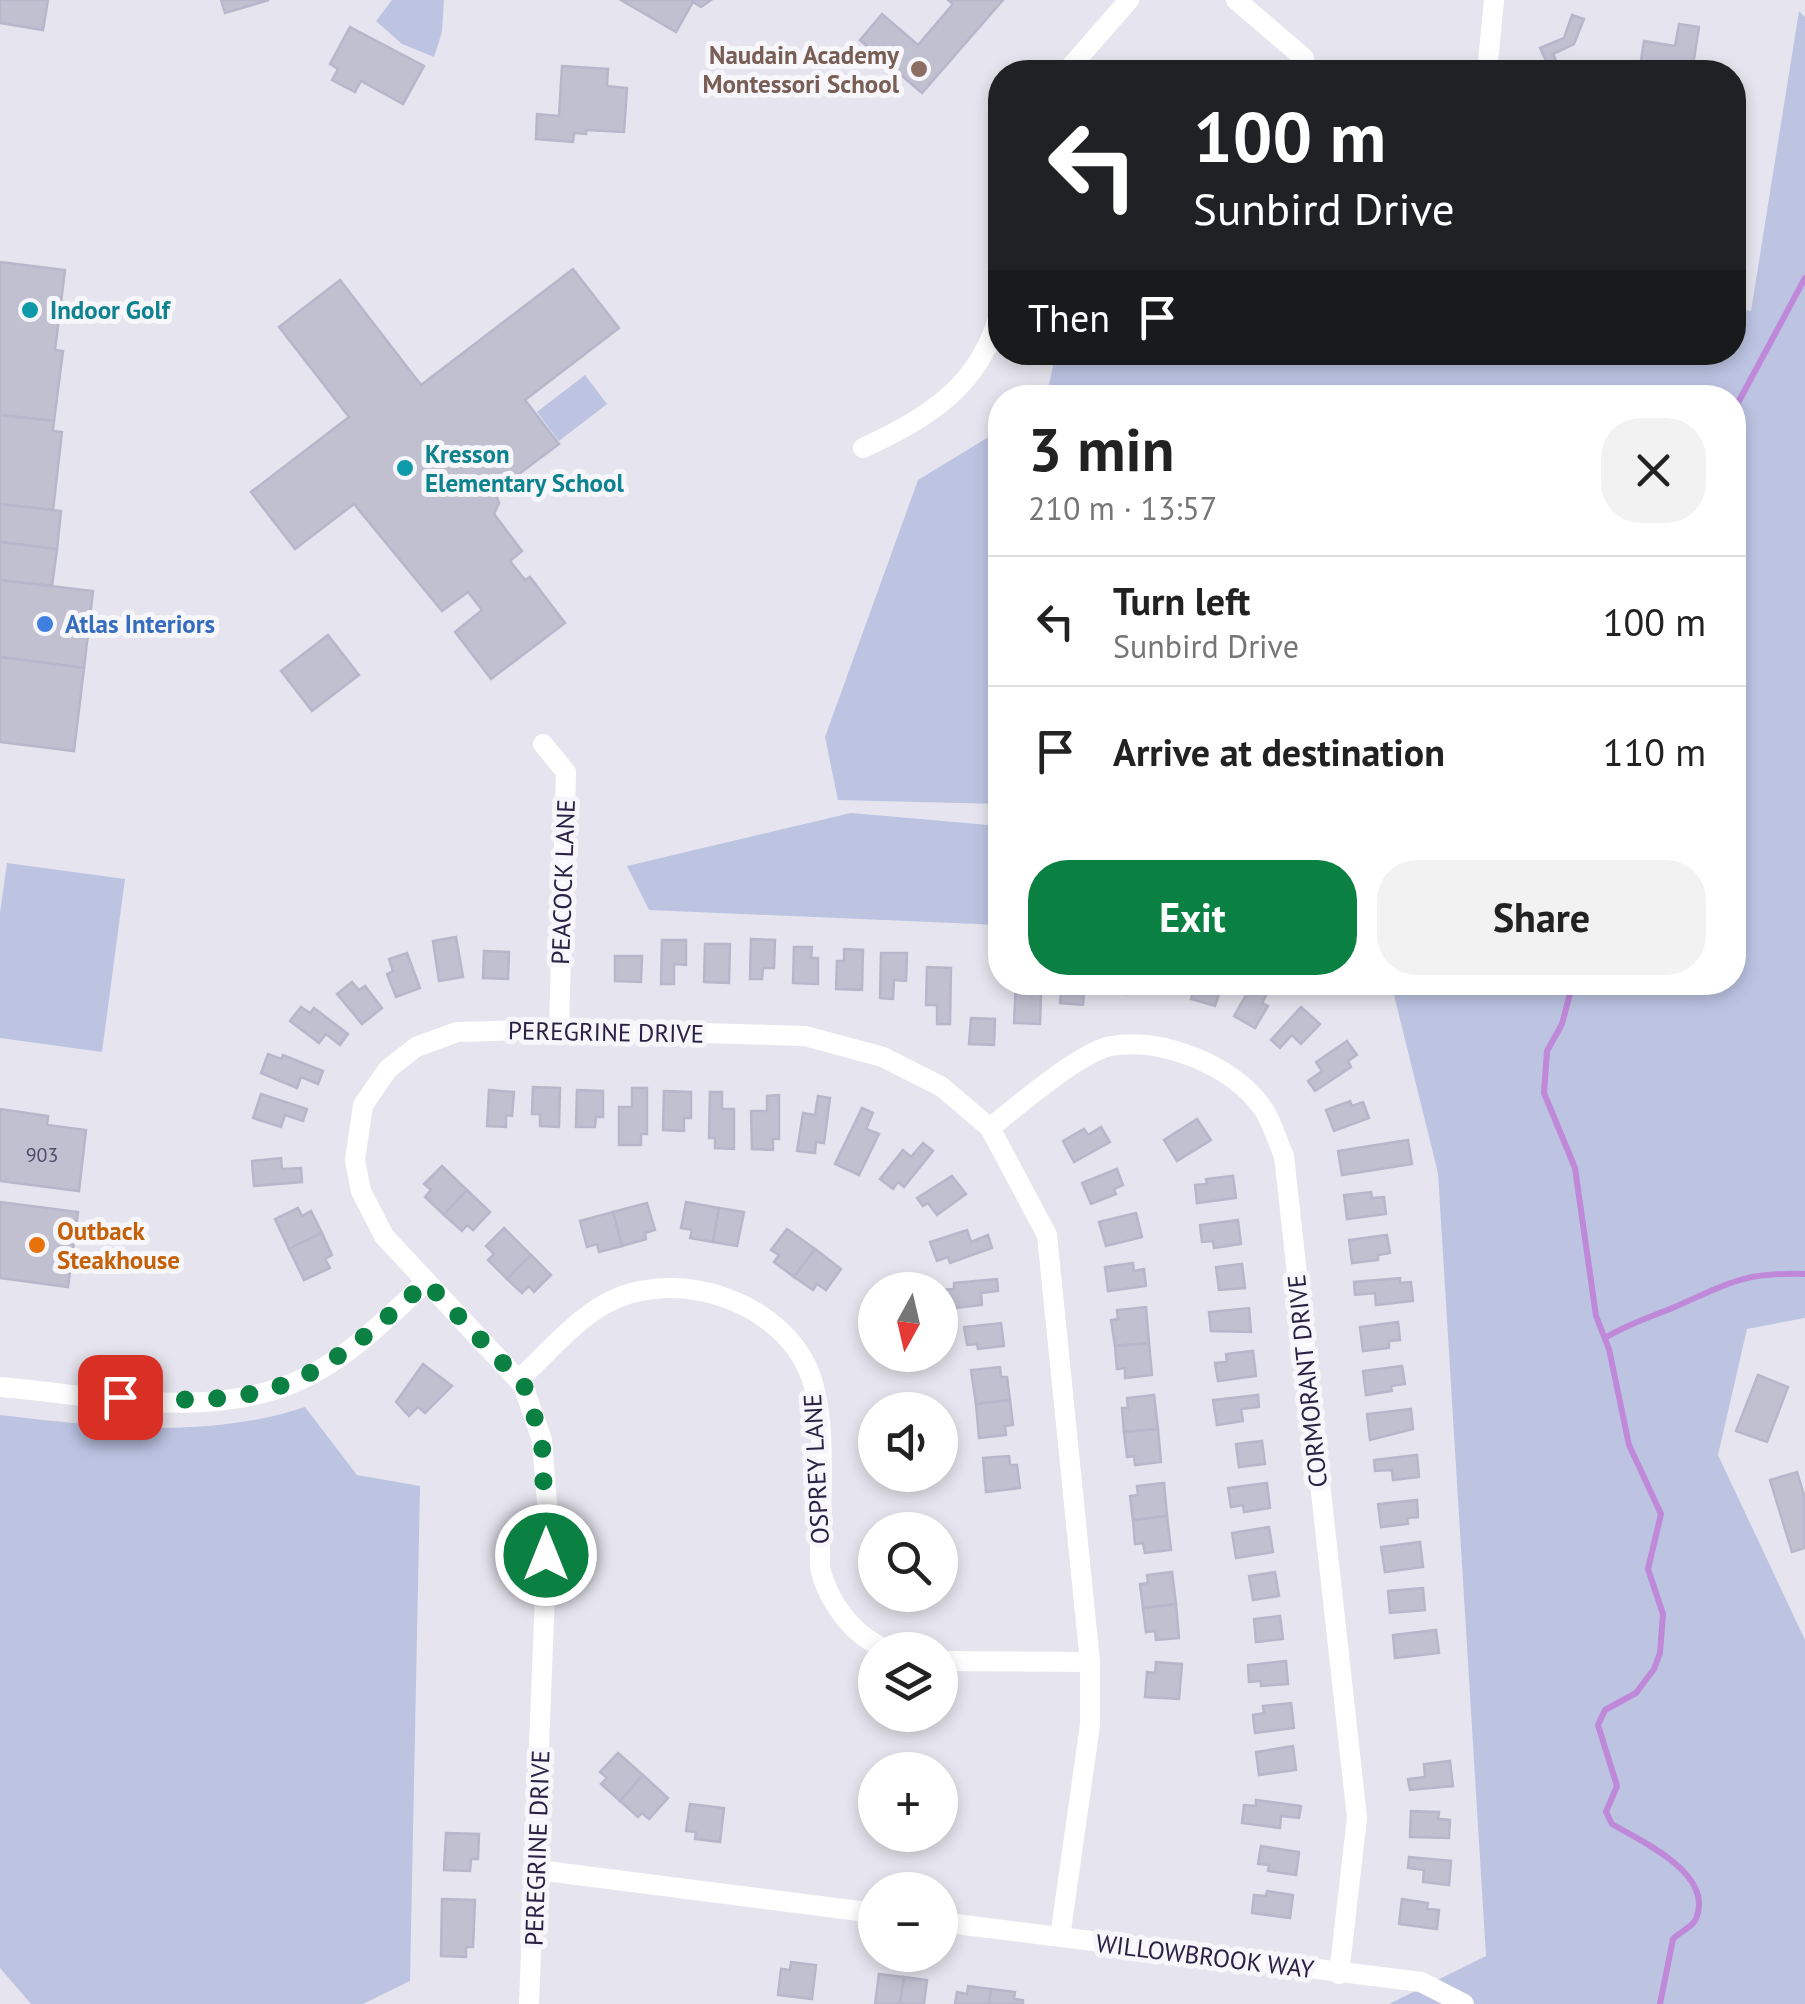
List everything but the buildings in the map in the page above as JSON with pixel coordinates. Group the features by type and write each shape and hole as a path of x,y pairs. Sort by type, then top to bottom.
{"street":[{"path":"1077,60 1130,0"},
{"path":"1236,0 1304,58"},
{"path":"1488,60 1494,0"},
{"path":"863,448 942,406 973,374 988,347"},
{"name":"PEACOCK LANE","path":"544,744 566,772 559,1029"},
{"name":"PEREGRINE DRIVE","path":"529,2004 538,1870 548,1516 542,1440 519,1379 384,1236 361,1191 355,1160 363,1104 388,1069 430,1042 458,1032 559,1029 805,1036 883,1057 942,1087 990,1128 1048,1236 1090,1662 1090,1725 1060,1937"},
{"name":"CORMORANT DRIVE","path":"990,1128 1045,1084 1109,1046 1169,1050 1232,1078 1263,1108 1284,1156 1341,1701 1357,1818 1339,1974"},
{"path":"0,1386 189,1402 272,1390 300,1381 342,1356 426,1282"},
{"name":"OSPREY LANE","path":"519,1379 603,1305 636,1291 670,1289 714,1296 772,1320 790,1337 804,1363 818,1410 820,1568 825,1588 860,1632"},
{"path":"958,1661 1090,1662"},
{"path":"538,1870 858,1911"},
{"name":"WILLOWBROOK WAY","path":"958,1924 1421,1982 1464,2004"}],"shaded area":[{"path":"392,0 444,0 442,32 434,57 402,44 376,21"},
{"path":"1799,11 1805,17 1805,1318 1747,1329 1718,1455 1805,1640 1805,2004 1389,2004 1486,1956 1438,1173 1394,995 1746,995 1746,385 1049,385 1053,365 1746,365 1746,310 1751,311"},
{"path":"585,375 607,404 559,441 537,412"},
{"path":"988,437 988,804 838,800 825,737 918,480"},
{"path":"851,813 988,825 988,924 649,910 627,866"},
{"path":"7,863 125,879 102,1052 0,1038 0,913"},
{"path":"305,1407 357,1475 420,1486 410,1981 363,2004 31,2004 0,1968 0,1415 153,1428 229,1424"}],"waterway":[{"path":"1746,388 1805,278"},
{"path":"1570,995 1562,1024 1547,1051 1544,1093 1575,1168 1596,1316 1609,1349 1629,1445 1661,1514 1648,1569 1663,1614 1660,1653 1654,1669 1636,1693 1605,1710 1598,1725 1617,1786 1606,1812 1612,1824 1656,1849 1685,1873 1699,1902 1694,1922 1673,1939 1660,2004"},
{"path":"1605,1338 1734,1282 1764,1275 1805,1274"}],"place":[{"name":"Naudain Academy Montessori School","path":"919,69"},
{"name":"Indoor Golf","path":"30,310"},
{"name":"Kresson Elementary School","path":"405,468"},
{"name":"Atlas Interiors","path":"45,624"},
{"name":"Outback Steakhouse","path":"37,1245"}],"route":[{"path":"120,1397 217,1401 300,1381 342,1356 426,1282 524,1385 542,1440 548,1516 546,1555"}]}
